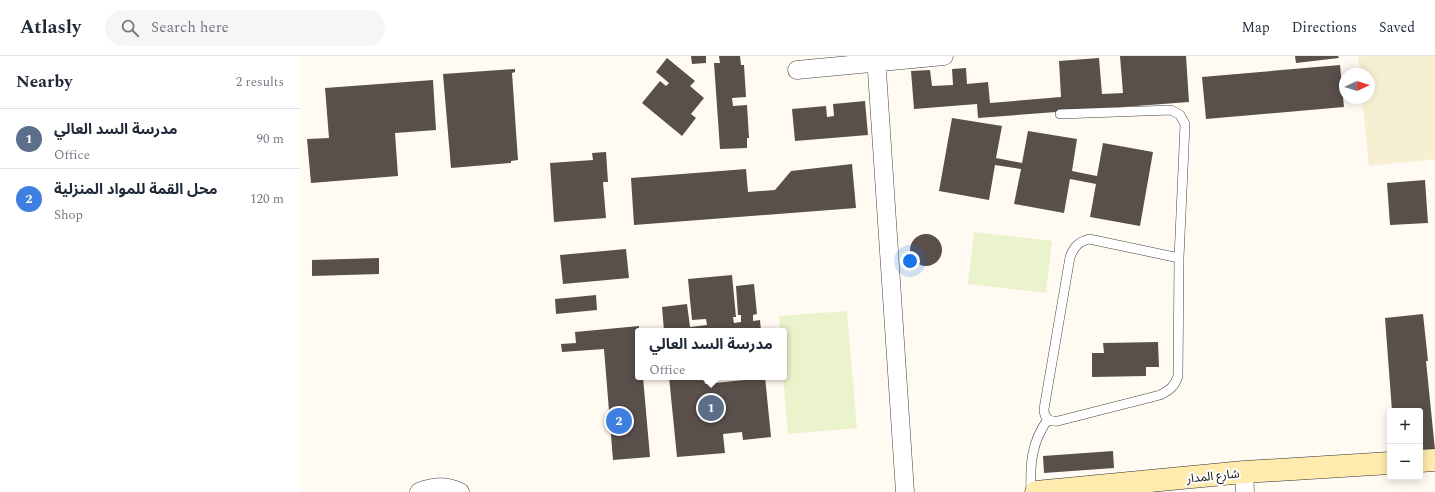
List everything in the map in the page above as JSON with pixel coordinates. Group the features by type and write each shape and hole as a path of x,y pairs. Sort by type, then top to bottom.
{"main road":[{"path":"1423,461 1435,460"},
{"name":"شارع المدار","path":"1041,492 1245,482 1387,463"}],"street":[{"path":"797,70 876,59 944,56"},
{"path":"876,59 905,492"},
{"path":"419,492 432,487 444,486 456,491"}],"lane":[{"path":"1060,114 1171,110 1180,115 1185,124 1179,258 1178,376 1175,385 1160,395 1058,421 1052,422 1048,419 1044,415 1044,409 1073,248 1080,242 1089,239 1179,258"},
{"path":"1041,492 1032,453 1040,430 1048,419"}],"shaded area":[{"path":"1358,56 1435,56 1435,159 1369,166 1363,104 1375,104 1375,68 1359,68"}],"green space":[{"path":"974,232 1052,241 1046,293 968,284"},
{"path":"847,311 857,428 788,434 783,380 787,380 787,328 780,328 779,316"}],"building":[{"path":"691,56 706,56 706,63 692,64"},
{"path":"719,56 740,56 741,65 744,65 746,97 732,98 733,106 747,105 749,138 747,138 747,148 720,149 714,63 720,63"},
{"path":"1120,56 1186,56 1189,102 978,118 977,104 914,109 911,71 930,70 932,86 953,85 952,69 966,68 967,84 988,82 990,103 1061,97 1059,61 1099,58 1102,94 1123,93"},
{"path":"1295,56 1338,56 1339,58 1296,63"},
{"path":"667,58 695,81 690,86 704,98 691,114 696,118 682,136 642,103 660,81 666,86 669,83 656,72"},
{"path":"1340,65 1339,104 1344,104 1344,107 1206,119 1202,77"},
{"path":"515,69 515,72 512,73 518,160 511,161 511,163 451,168 443,74"},
{"path":"433,80 436,130 395,133 398,176 311,183 307,139 329,138 325,88"},
{"path":"865,101 868,135 795,141 792,109 826,106 827,117 834,116 833,104"},
{"path":"952,118 1002,126 996,158 1022,163 1028,131 1077,139 1072,171 1097,176 1103,143 1153,152 1140,226 1090,217 1096,184 1070,179 1064,213 1014,204 1021,169 995,165 989,200 939,191"},
{"path":"606,152 608,182 603,182 606,218 554,222 550,163 593,160 592,153"},
{"path":"852,164 856,208 634,225 631,178 746,169 748,192 775,190 791,171"},
{"path":"1425,180 1428,223 1390,225 1387,183"},
{"path":"923,234 929,234 938,238 942,250 938,262 929,266 923,266 914,262 910,253 910,247 914,238"},
{"path":"626,249 629,278 563,284 560,255"},
{"path":"379,258 379,274 312,276 312,260"},
{"path":"732,275 736,317 733,317 734,323 741,322 741,315 738,315 736,286 754,284 757,314 753,315 753,321 760,320 761,328 664,328 662,307 687,304 690,327 707,325 706,319 692,320 688,279"},
{"path":"596,295 597,310 556,314 555,299"},
{"path":"1423,314 1435,450 1423,452 1423,408 1392,408 1385,318"},
{"path":"639,326 639,328 635,328 635,380 643,380 650,457 613,460 604,349 562,352 561,344 576,343 575,332"},
{"path":"1158,342 1159,367 1146,367 1146,376 1092,377 1092,353 1104,353 1103,343"},
{"path":"669,380 704,380 705,384 744,380 765,380 771,437 743,440 742,432 723,434 725,453 677,457"},
{"path":"1113,451 1114,468 1044,473 1043,456"}],"place":[{"name":"مدرسة السد العالي","path":"711,408"},
{"name":"محل القمة للمواد المنزلية","path":"619,421"}]}
